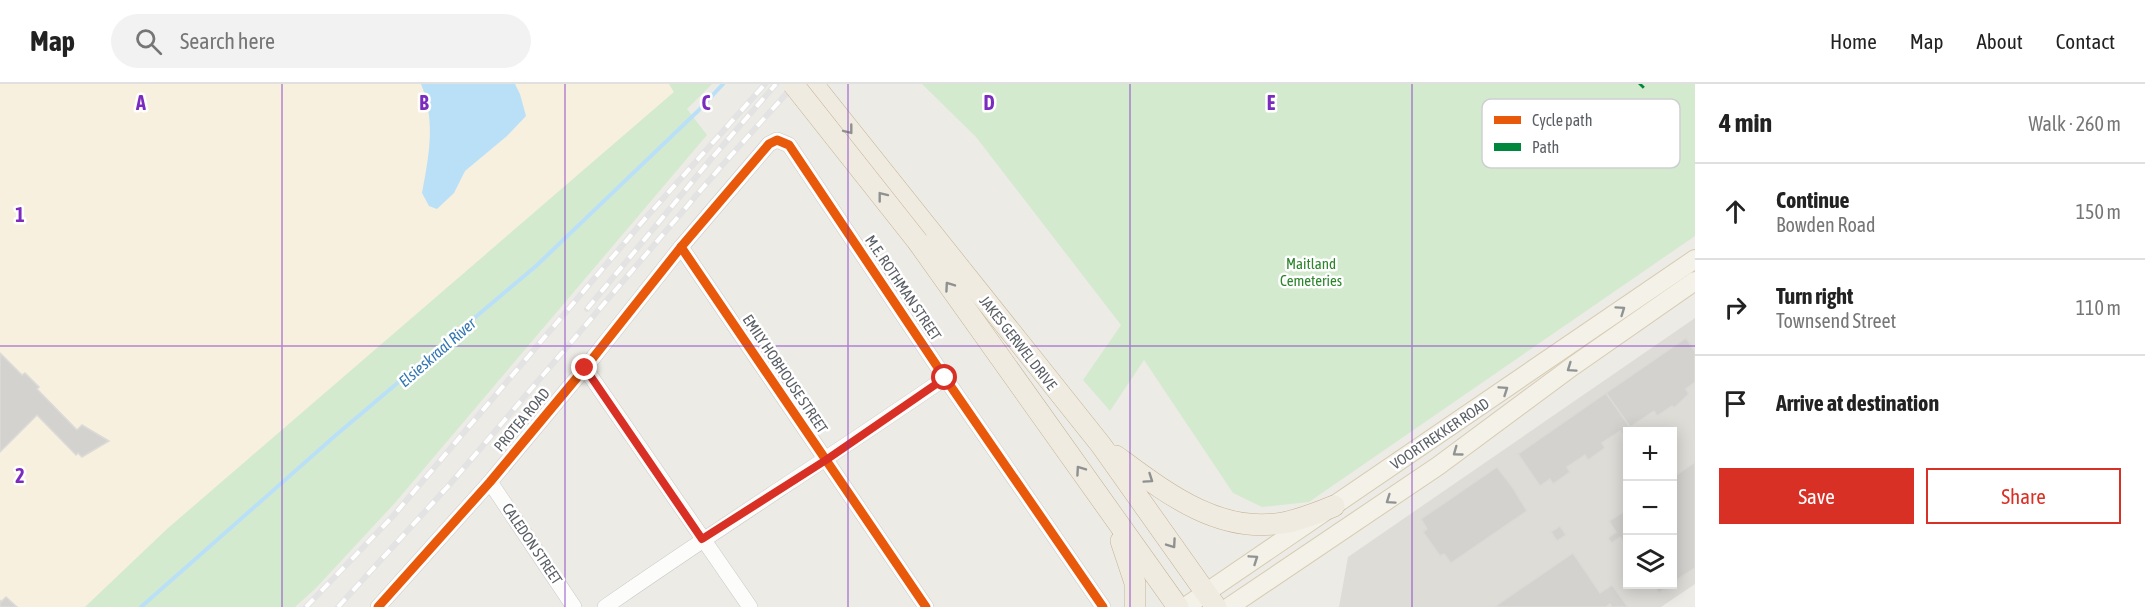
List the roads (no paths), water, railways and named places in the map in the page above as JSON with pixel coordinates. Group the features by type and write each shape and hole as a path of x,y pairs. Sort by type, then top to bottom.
{"highway":[{"name":"JAKES GERWEL DRIVE","path":"793,84 1101,445 1211,600"},
{"name":"JAKES GERWEL DRIVE","path":"813,84 925,239 1113,518 1178,607"},
{"path":"1101,445 1180,500 1205,513 1226,520 1248,524 1275,524 1301,518 1334,506"},
{"path":"1113,518 1133,574 1136,607"}],"main road":[{"name":"VOORTREKKER ROAD","path":"1185,607 1211,600 1334,506 1695,259"},
{"name":"VOORTREKKER ROAD","path":"1229,607 1438,466 1573,366 1695,281"}],"street":[{"name":"PROTEA ROAD","path":"388,603 585,368 681,247 769,144 777,140"},
{"name":"M.E. ROTHMAN STREET","path":"777,140 789,145 945,378 1103,607"},
{"name":"EMILY HOBHOUSE STREET","path":"681,247 926,607"},
{"path":"585,368 750,607"},
{"path":"605,607 702,539 826,460 945,378"},
{"name":"CALEDON STREET","path":"490,482 574,607"}],"water":[{"path":"421,84 515,84 526,116 507,136 465,171 454,193 437,209 429,206 422,193 429,152 430,125 426,98"}],"waterway":[{"name":"Elsieskraal River","path":"141,607 336,435 536,266 698,111 723,84"}],"railway":[{"path":"306,607 394,515 643,221 765,84"},
{"path":"587,309 776,84"},
{"path":"338,607 451,483 718,170 795,84"}],"park label":[{"name":"Maitland Cemeteries","path":"1311,272"}]}
